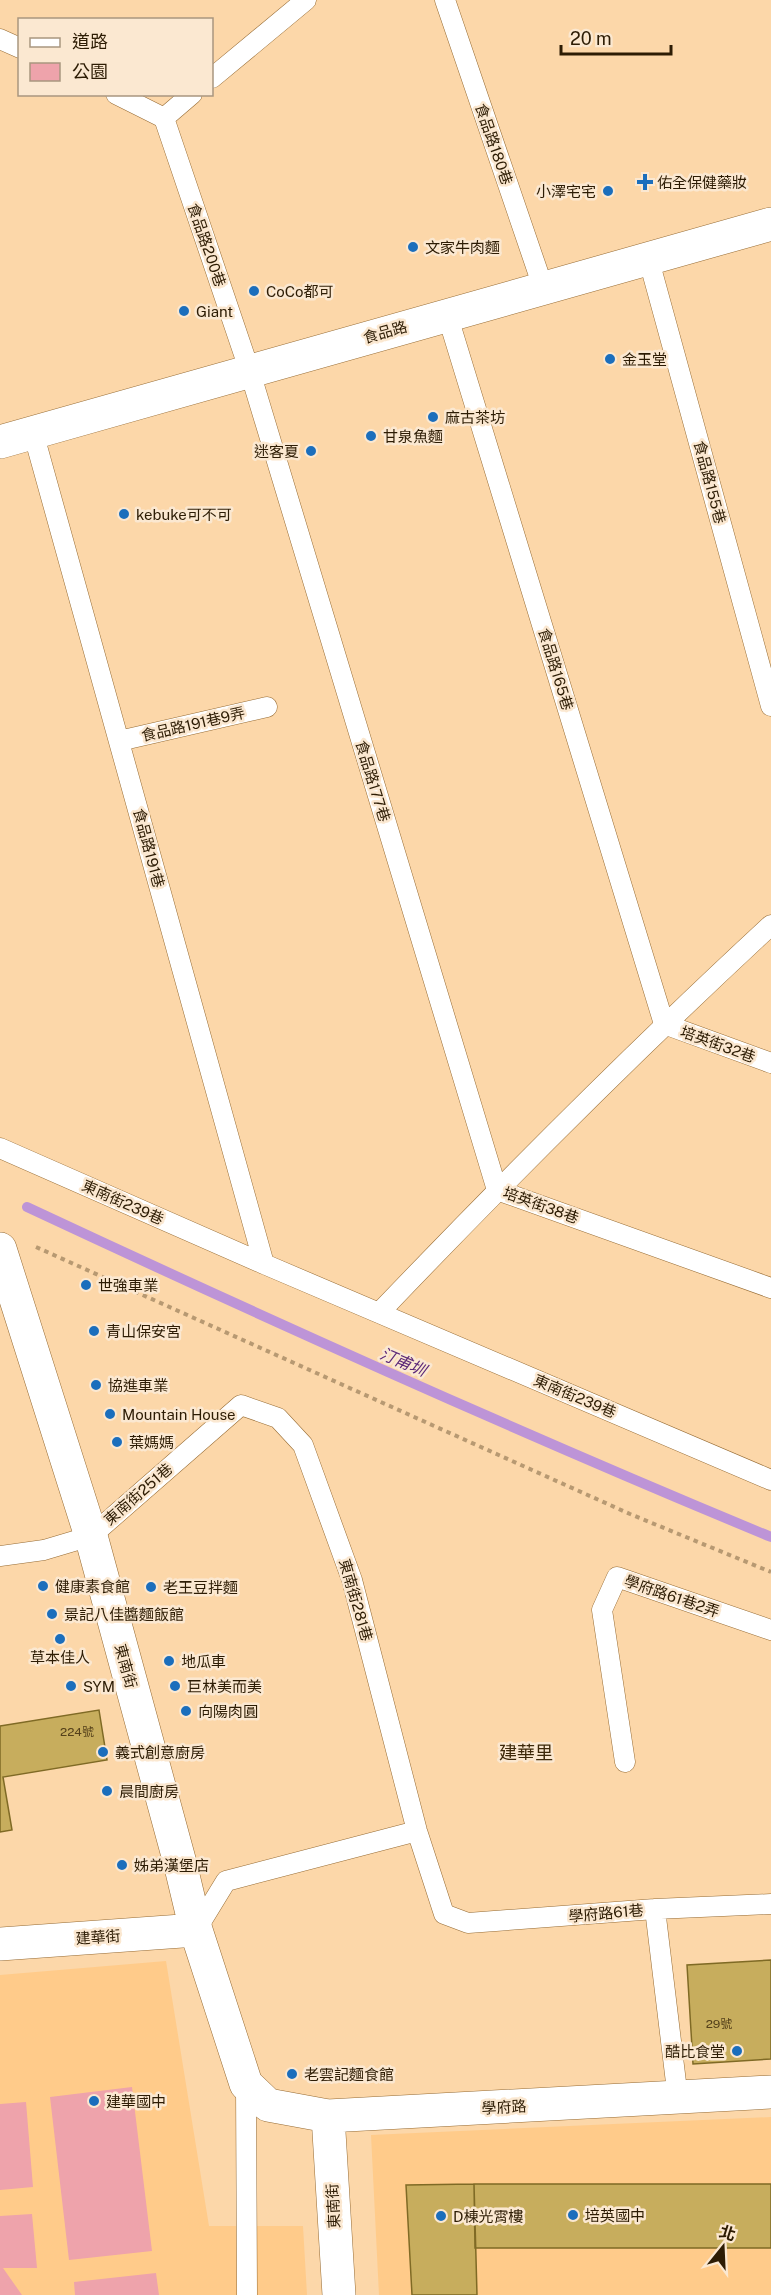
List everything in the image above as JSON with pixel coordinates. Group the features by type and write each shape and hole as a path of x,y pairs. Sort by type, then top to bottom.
{"street":[{"name":"食品路","path":"0,442 771,224"},
{"name":"東南街","path":"2,1266 91,1536 177,1851 196,1930 246,2084"},
{"name":"建華街","path":"0,1944 196,1930"},
{"name":"學府路","path":"246,2084 268,2105 328,2116 771,2092"},
{"name":"東南街","path":"328,2116 339,2295"}],"lane":[{"path":"213,77 306,0"},
{"name":"食品路180巷","path":"445,0 543,287"},
{"path":"0,39 18,47"},
{"path":"120,96 164,117 190,96"},
{"name":"食品路200巷","path":"164,117 250,372"},
{"name":"食品路155巷","path":"648,257 771,706"},
{"name":"食品路165巷","path":"447,314 664,1024"},
{"name":"食品路177巷","path":"250,372 497,1190"},
{"name":"食品路191巷","path":"33,432 264,1264"},
{"name":"食品路191巷9弄","path":"119,741 267,707"},
{"name":"培英街38巷","path":"771,925 664,1024 497,1190 771,1288"},
{"name":"培英街32巷","path":"664,1024 771,1063"},
{"name":"東南街239巷","path":"0,1148 264,1264 771,1480"},
{"path":"379,1313 497,1190"},
{"name":"東南街251巷","path":"91,1536 241,1405"},
{"name":"東南街281巷","path":"241,1405 278,1418 303,1445 352,1580 417,1831 444,1914"},
{"path":"0,1556 44,1550 91,1536"},
{"name":"學府路61巷2弄","path":"625,1762 602,1610 617,1577 771,1630"},
{"path":"196,1930 226,1881 417,1831"},
{"name":"學府路61巷","path":"444,1914 468,1923 655,1909 771,1904"},
{"path":"655,1909 678,2098"},
{"path":"246,2084 247,2295"}],"path":[{"path":"33,1245 630,1514 771,1572"}],"shaded area":[{"name":"建華國中","path":"166,1961 209,2226 303,2226 307,2295 0,2295 0,1975"},
{"name":"培英國中","path":"771,2117 771,2295 379,2295 371,2135"}],"green space":[{"path":"132,2087 152,2251 69,2260 50,2097"},
{"path":"26,2102 33,2187 0,2190 0,2104"},
{"path":"32,2214 37,2268 3,2268 22,2295 0,2295 0,2216"},
{"path":"156,2273 159,2295 75,2295 74,2282"}],"building":[{"path":"99,1710 107,1760 3,1777 12,1830 0,1832 0,1726"},
{"path":"771,1960 771,2059 693,2064 687,1965"},
{"name":"D棟光霄樓","path":"474,2184 477,2295 412,2295 406,2185"},
{"path":"474,2184 771,2184 771,2248 475,2248"}],"waterway":[{"name":"汀甫圳","path":"27,1207 397,1376 771,1537"}],"place":[{"name":"佑全保健藥妝","path":"645,182"},
{"name":"小澤宅宅","path":"608,191"},
{"name":"文家牛肉麵","path":"413,247"},
{"name":"CoCo都可","path":"254,291"},
{"name":"Giant","path":"184,311"},
{"name":"金玉堂","path":"610,359"},
{"name":"麻古茶坊","path":"433,417"},
{"name":"甘泉魚麵","path":"371,436"},
{"name":"迷客夏","path":"311,451"},
{"name":"kebuke可不可","path":"124,514"},
{"name":"世強車業","path":"86,1285"},
{"name":"青山保安宮","path":"94,1331"},
{"name":"協進車業","path":"96,1385"},
{"name":"Mountain House","path":"110,1414"},
{"name":"葉媽媽","path":"117,1442"},
{"name":"健康素食館","path":"43,1586"},
{"name":"老王豆拌麵","path":"151,1587"},
{"name":"景記八佳醬麵飯館","path":"52,1614"},
{"name":"草本佳人","path":"60,1639"},
{"name":"地瓜車","path":"169,1661"},
{"name":"SYM","path":"71,1686"},
{"name":"巨林美而美","path":"175,1686"},
{"name":"向陽肉圓","path":"186,1711"},
{"name":"義式創意廚房","path":"103,1752"},
{"name":"晨間廚房","path":"107,1791"},
{"name":"姊弟漢堡店","path":"122,1865"},
{"name":"酷比食堂","path":"737,2051"},
{"name":"老雲記麵食館","path":"292,2074"},
{"name":"建華國中","path":"94,2101"},
{"name":"培英國中","path":"573,2215"},
{"name":"D棟光霄樓","path":"441,2216"}],"district":[{"name":"建華里","path":"526,1752"}]}
